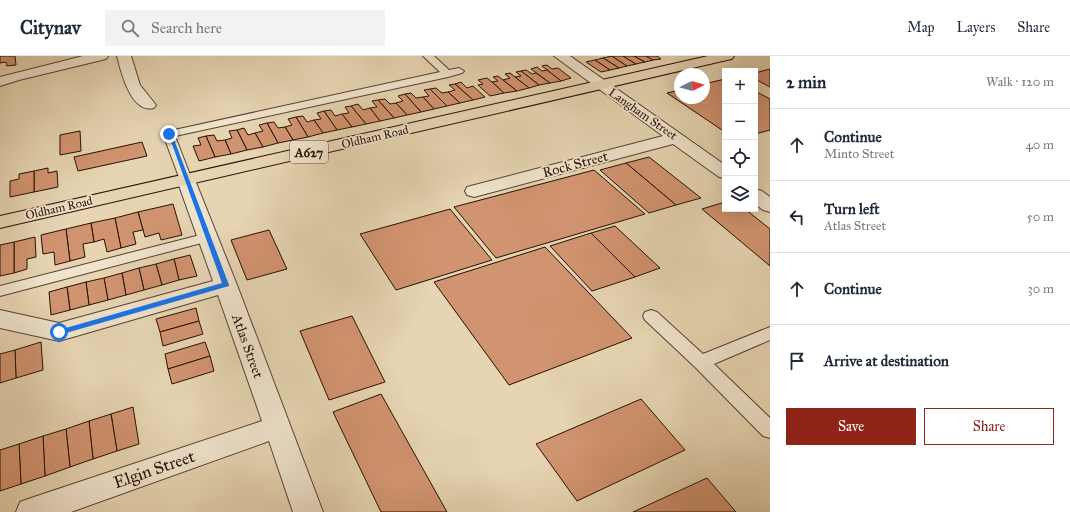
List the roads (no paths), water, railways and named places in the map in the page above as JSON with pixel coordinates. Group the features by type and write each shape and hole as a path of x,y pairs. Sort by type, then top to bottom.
{"highway":[{"name":"Oldham Road","path":"0,222 727,56"}],"street":[{"path":"0,82 14,77 101,56"},
{"path":"124,56 133,86 148,105"},
{"name":"Langham Street","path":"561,56 722,171"},
{"name":"Rock Street","path":"474,191 676,138"},
{"name":"Atlas Street","path":"186,180 226,285 308,512"},
{"path":"758,197 770,206"},
{"path":"0,319 59,332 226,285"},
{"name":"Elgin Street","path":"31,512 277,427"}],"lane":[{"path":"186,180 169,134 453,73 428,56"},
{"path":"0,291 208,237"},
{"path":"651,316 702,362 770,430"},
{"path":"702,362 770,333"}]}
